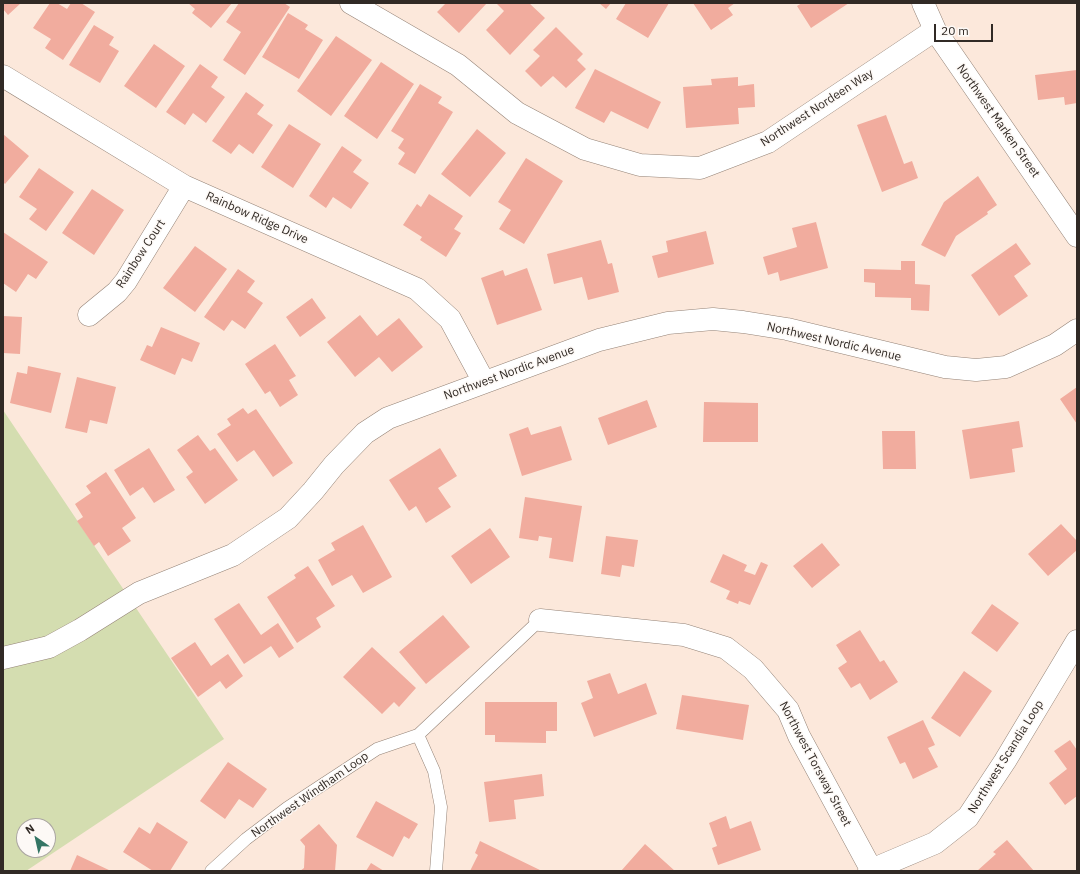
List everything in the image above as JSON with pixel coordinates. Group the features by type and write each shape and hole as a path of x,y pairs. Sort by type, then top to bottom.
{"street":[{"name":"Northwest Nordeen Way","path":"351,3 458,65 517,113 585,149 640,165 700,168 768,142 936,30"},
{"name":"Northwest Marken Street","path":"923,3 936,30 1077,236"},
{"name":"Rainbow Ridge Drive","path":"3,76 184,186 417,289 450,319 484,382"},
{"name":"Rainbow Court","path":"89,315 117,292 126,281 184,186"},
{"name":"Northwest Nordic Avenue","path":"3,658 49,647 80,630 139,593 233,555 288,518 313,492 334,465 365,433 388,418 599,340 668,324 713,319 787,329 945,367 976,370 1006,367 1055,345 1077,330"},
{"name":"Northwest Torsway Street","path":"540,620 684,635 726,648 753,669 788,710 799,736 871,871"},
{"name":"Northwest Scandia Loop","path":"871,871 935,843 968,817 1005,761 1077,641"}],"lane":[{"name":"Northwest Windham Loop","path":"211,871 246,839 287,808 377,749 418,735 540,620"},
{"path":"418,735 434,771 441,807 436,871"}],"green space":[{"path":"3,410 224,739 56,851 56,818 16,818 16,858 46,858 26,871 3,871"}],"building":[{"path":"3,3 21,3 8,15 3,9"},
{"path":"50,3 57,3 67,9 71,3 81,3 95,12 63,60 45,48 51,39 33,28"},
{"path":"188,3 232,3 211,28 192,13 195,9"},
{"path":"239,3 284,3 290,7 245,75 223,60 241,32 226,22"},
{"path":"446,3 487,3 459,33 437,12"},
{"path":"496,3 529,3 545,18 510,55 486,30 504,11"},
{"path":"599,3 611,3 606,9"},
{"path":"626,3 669,3 648,38 616,19"},
{"path":"693,3 735,3 728,8 733,15 711,30"},
{"path":"802,3 849,3 811,28 797,6"},
{"path":"288,13 308,25 305,29 323,40 299,79 262,57"},
{"path":"94,25 114,37 109,45 119,51 100,83 69,65"},
{"path":"556,27 583,54 577,60 586,69 566,88 553,76 541,87 525,71 540,56 533,50"},
{"path":"336,36 372,60 331,116 297,91"},
{"path":"154,44 185,66 156,108 124,86"},
{"path":"381,62 414,84 377,139 344,116"},
{"path":"200,64 218,77 211,87 225,97 206,123 193,113 185,125 166,112"},
{"path":"595,69 661,102 648,129 611,111 604,123 575,108"},
{"path":"1077,70 1077,103 1065,105 1064,97 1038,100 1035,75"},
{"path":"738,77 738,86 754,84 755,107 738,108 739,124 686,128 683,87 712,85 711,79"},
{"path":"420,84 442,97 438,103 453,112 415,174 398,164 405,153 398,148 404,139 391,131"},
{"path":"246,92 264,105 257,114 273,125 253,154 239,144 231,154 212,141"},
{"path":"886,115 904,164 912,161 918,178 882,192 857,125"},
{"path":"289,124 321,144 293,188 261,167"},
{"path":"477,129 506,153 470,197 441,174"},
{"path":"3,134 29,156 5,184 3,182"},
{"path":"342,146 362,160 353,172 369,183 351,209 333,197 326,208 309,196"},
{"path":"526,158 563,181 524,244 499,229 511,210 498,202"},
{"path":"39,168 74,192 46,231 29,219 37,209 19,197"},
{"path":"978,176 997,205 987,212 988,214 956,236 945,257 921,245 944,202"},
{"path":"92,189 124,210 94,255 62,233"},
{"path":"429,194 463,216 454,229 461,233 446,257 420,240 422,237 403,225 417,204 421,207"},
{"path":"816,222 828,268 780,281 778,272 768,275 763,257 797,247 792,228"},
{"path":"706,231 714,264 658,278 652,256 668,252 666,241"},
{"path":"3,232 48,262 36,279 28,274 16,292 3,283"},
{"path":"601,240 608,264 612,263 619,292 588,300 582,277 554,284 547,254"},
{"path":"1016,243 1031,264 1014,276 1028,296 999,316 971,275"},
{"path":"195,246 227,269 195,312 163,288"},
{"path":"901,261 915,261 915,284 930,285 929,311 911,310 911,298 875,297 875,283 864,282 864,269 901,270"},
{"path":"527,268 542,310 497,325 481,278 503,270 505,276"},
{"path":"238,269 255,281 247,292 263,303 245,329 232,320 224,331 204,317"},
{"path":"312,298 326,318 300,337 286,317"},
{"path":"360,315 377,336 399,318 423,347 392,372 379,357 355,377 327,342"},
{"path":"3,316 22,317 20,354 3,353"},
{"path":"161,327 200,343 192,362 182,358 175,375 140,360 147,345 152,347"},
{"path":"275,344 296,376 289,380 298,395 280,407 270,391 265,394 245,364"},
{"path":"28,366 61,373 51,413 10,403 17,372 27,374"},
{"path":"77,377 116,387 107,424 90,420 87,433 65,428"},
{"path":"1077,387 1077,424 1060,399"},
{"path":"647,400 657,427 608,445 598,418"},
{"path":"704,402 758,403 758,442 703,442"},
{"path":"243,408 248,414 256,409 293,463 273,477 254,450 237,462 217,434 231,425 227,419"},
{"path":"1019,421 1023,447 1012,449 1015,472 970,479 962,430"},
{"path":"561,426 572,460 522,476 509,434 528,427 531,435"},
{"path":"882,431 915,431 916,469 883,469"},
{"path":"198,435 210,451 215,448 238,480 205,504 186,477 193,472 177,450"},
{"path":"149,448 175,490 154,503 143,487 130,496 114,470"},
{"path":"440,448 457,476 438,488 451,507 426,523 416,506 409,511 389,480"},
{"path":"106,472 136,518 122,528 131,541 108,556 99,542 94,546 77,521 83,517 75,504 91,493 86,486"},
{"path":"525,497 582,506 573,562 549,558 552,538 539,536 538,541 519,538"},
{"path":"1061,524 1077,541 1077,550 1048,576 1028,554"},
{"path":"363,525 392,577 363,593 352,575 332,586 318,560 335,550 331,543"},
{"path":"490,528 510,557 471,584 451,556"},
{"path":"606,536 638,540 634,567 622,565 620,577 601,574"},
{"path":"822,543 840,565 812,588 793,566"},
{"path":"723,554 747,565 744,571 755,575 761,562 768,565 750,605 739,601 738,604 726,599 730,591 710,582"},
{"path":"308,566 335,606 316,618 321,627 297,643 267,597 296,578 294,575"},
{"path":"239,603 261,635 278,623 294,648 279,658 271,646 244,664 214,619"},
{"path":"992,604 1019,623 997,652 971,633"},
{"path":"443,615 470,647 426,684 399,652"},
{"path":"860,630 880,662 884,660 898,682 870,700 860,683 851,688 838,668 847,662 836,645"},
{"path":"195,642 211,666 228,654 243,676 226,689 220,681 198,697 171,658"},
{"path":"372,647 416,688 399,707 394,702 382,714 343,677"},
{"path":"964,671 992,691 960,737 931,718"},
{"path":"610,673 618,694 646,683 657,714 594,737 581,703 593,698 587,681"},
{"path":"682,695 749,705 743,740 676,729"},
{"path":"485,702 557,702 557,731 546,731 546,743 495,742 495,735 485,735"},
{"path":"923,720 935,745 928,748 938,767 913,779 905,762 900,764 887,737"},
{"path":"1070,740 1077,750 1077,796 1065,805 1049,783 1067,769 1054,751"},
{"path":"228,762 267,789 253,808 239,799 225,819 200,801"},
{"path":"542,774 544,796 514,800 516,819 489,822 484,782"},
{"path":"376,801 418,824 409,839 404,836 393,857 356,837"},
{"path":"726,816 730,829 751,821 761,850 718,865 712,848 717,846 709,823"},
{"path":"157,822 188,842 170,871 153,871 123,852 139,827 150,834"},
{"path":"319,824 337,845 335,871 300,871 304,868 305,846 300,840"},
{"path":"1007,840 1034,871 977,871 996,854 993,852"},
{"path":"480,841 542,871 470,871 478,855 475,853"},
{"path":"645,844 675,871 621,871"},
{"path":"77,855 111,871 70,871"},
{"path":"371,863 384,871 366,871"}]}
